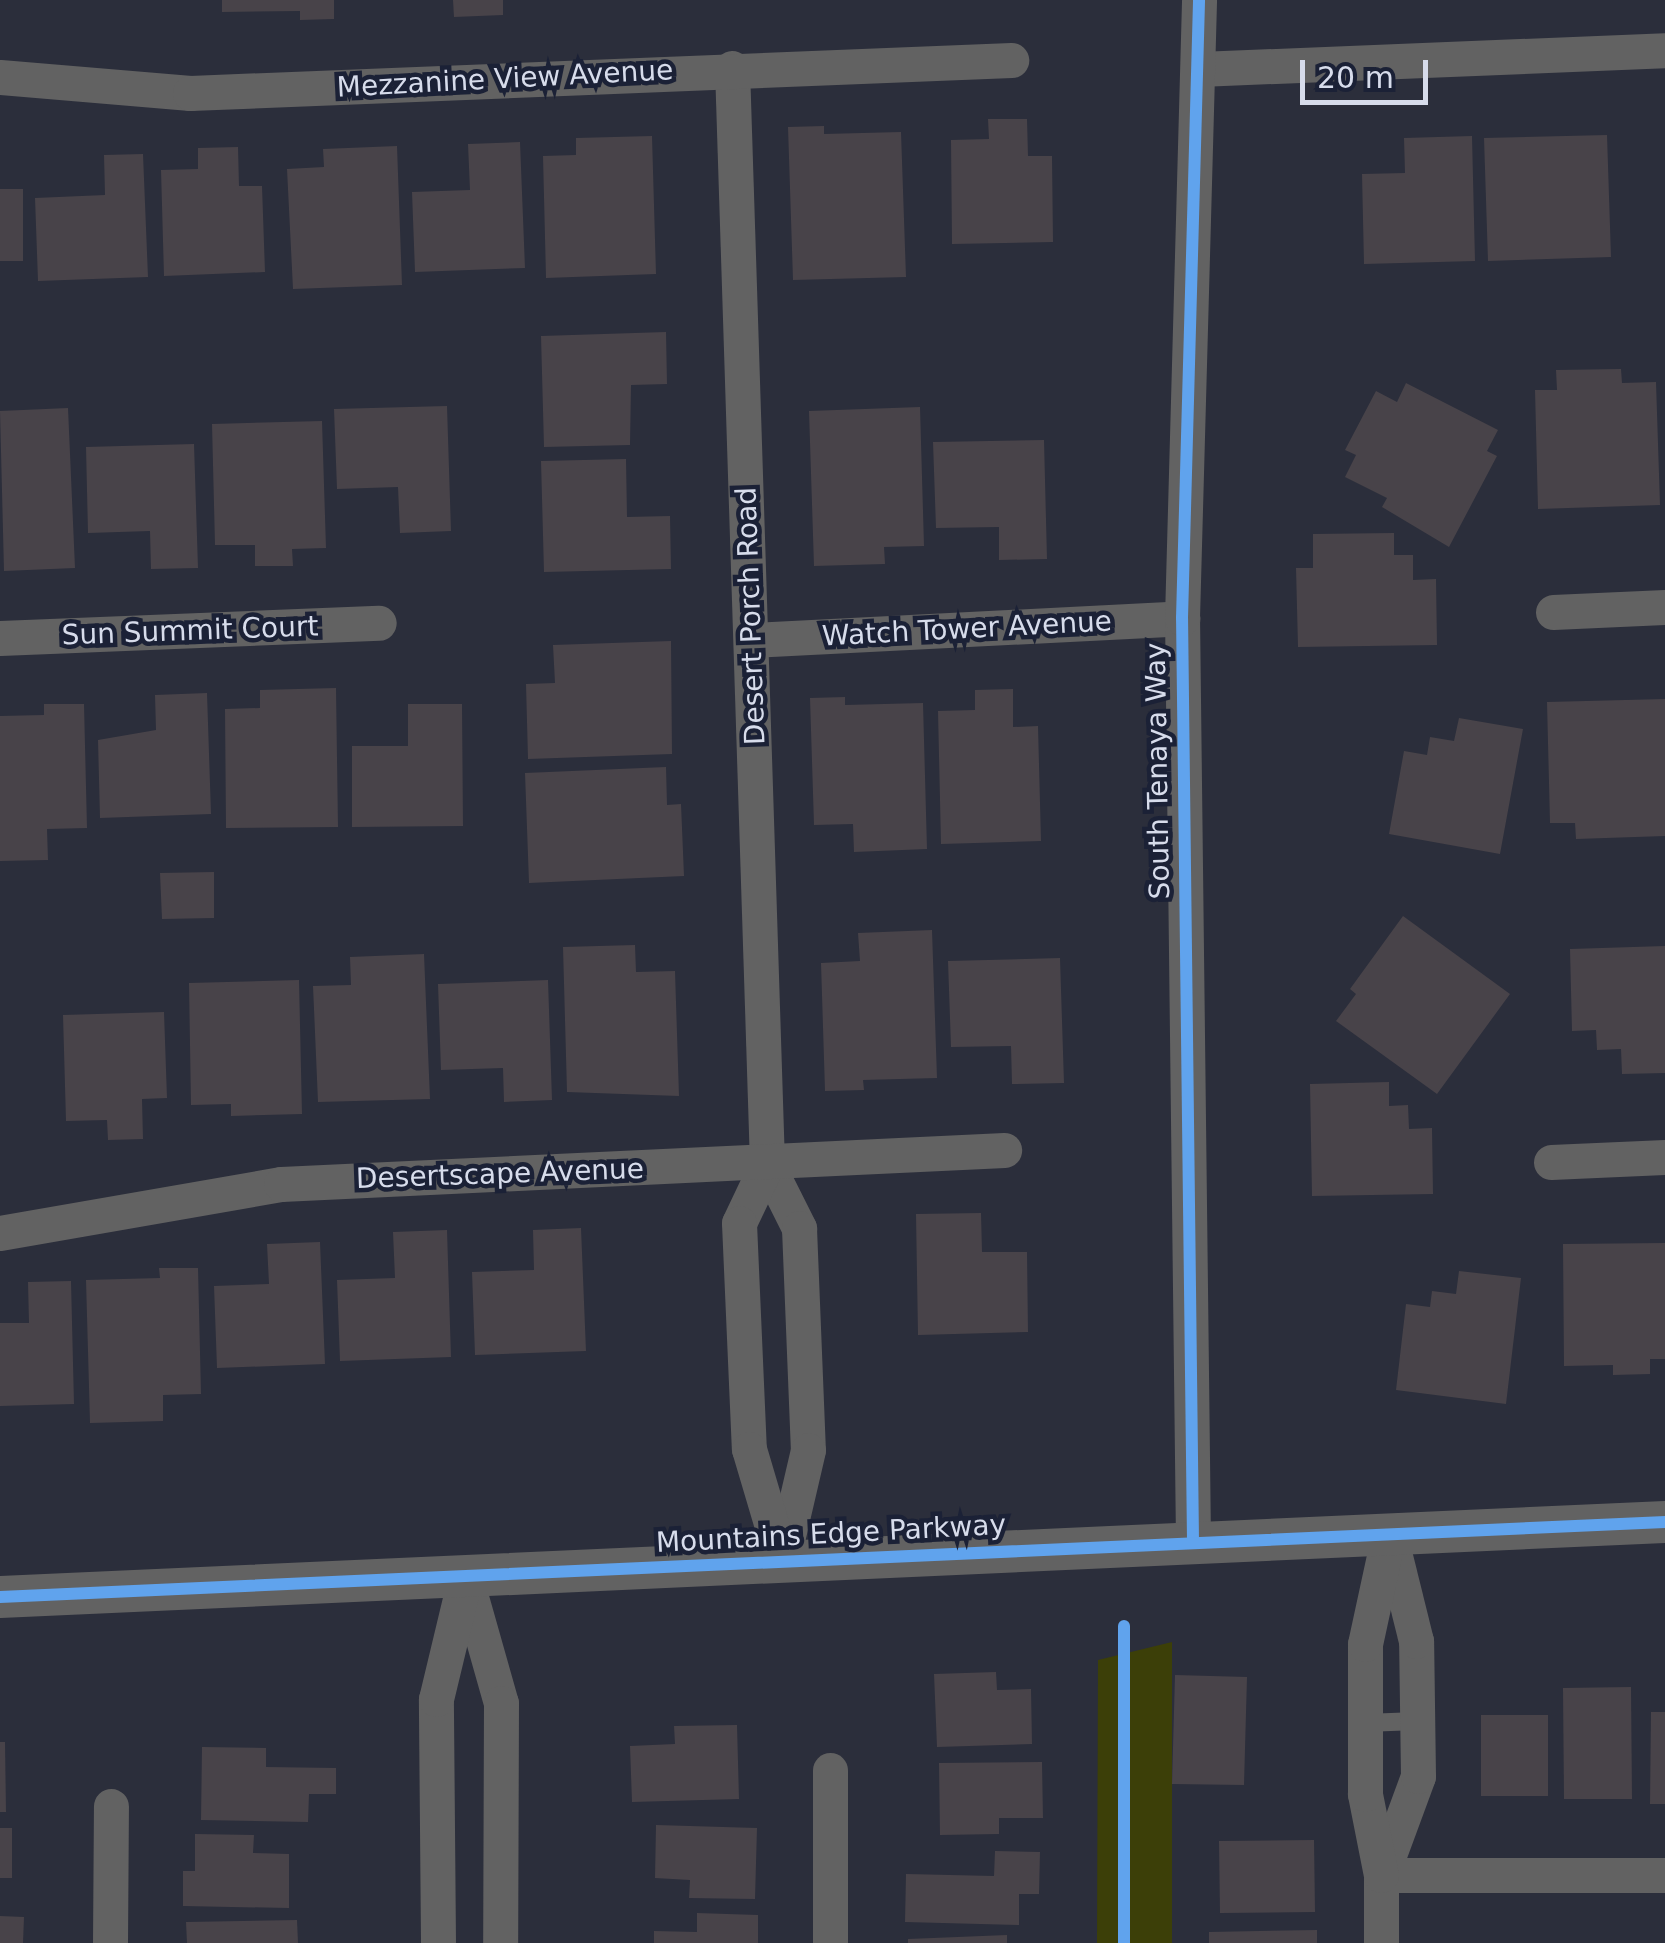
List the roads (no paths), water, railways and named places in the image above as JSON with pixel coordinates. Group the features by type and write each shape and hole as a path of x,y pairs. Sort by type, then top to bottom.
{"street":[{"name":"South Tenaya Way","path":"1193,1541 1182,618 1199,0"},
{"path":"1199,69 1665,50"},
{"name":"Mezzanine View Avenue","path":"0,77 190,93 732,68 1011,60"},
{"name":"Desert Porch Road","path":"732,68 768,1164 799,1228 808,1450 782,1562"},
{"path":"1553,612 1665,607"},
{"name":"Watch Tower Avenue","path":"752,640 1182,618"},
{"name":"Sun Summit Court","path":"0,638 379,623"},
{"name":"Desertscape Avenue","path":"0,1232 281,1184 1004,1150"},
{"path":"1550,1162 1665,1157"},
{"name":"Desert Porch Road","path":"768,1164 739,1223 749,1449 782,1562"},
{"name":"Mountains Edge Parkway","path":"0,1597 1665,1522"},
{"path":"1381,1874 1418,1776 1416,1641 1389,1533"},
{"path":"1382,1943 1381,1874 1365,1794 1365,1644 1389,1533"},
{"path":"438,1943 436,1698 466,1576"},
{"path":"466,1576 501,1703 500,1943"},
{"path":"830,1770 830,1943"},
{"path":"110,1943 111,1806"},
{"path":"1381,1874 1665,1874"}],"lane":[{"path":"1365,1722 1417,1721"}]}
